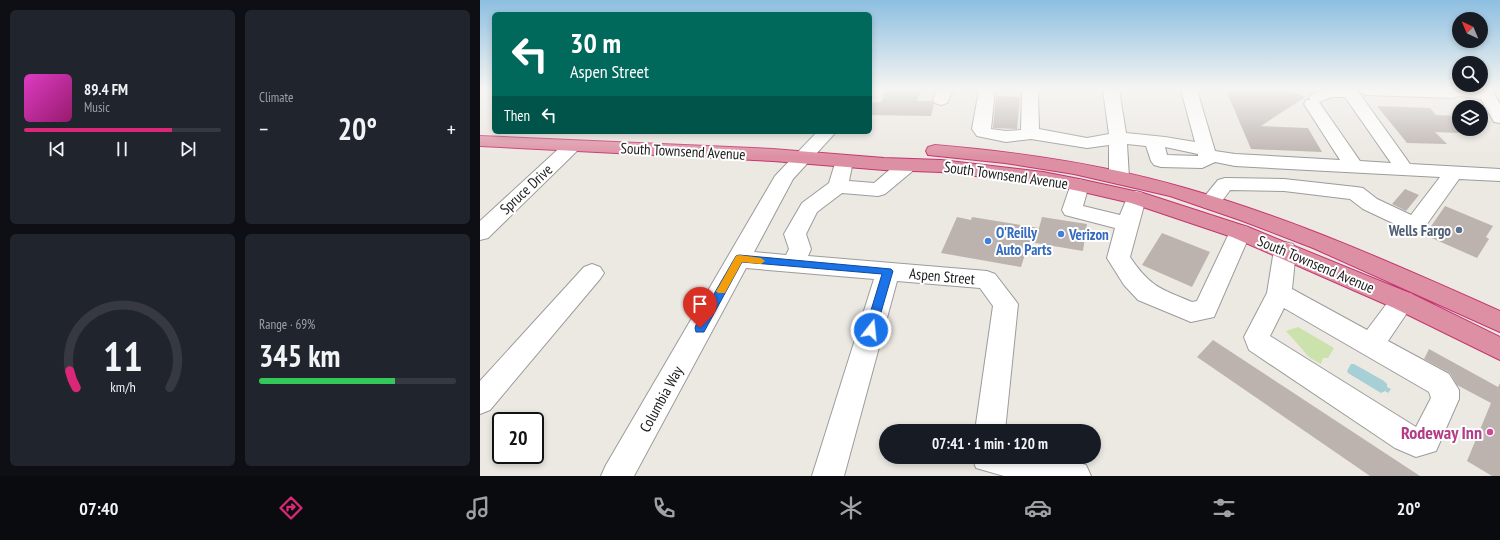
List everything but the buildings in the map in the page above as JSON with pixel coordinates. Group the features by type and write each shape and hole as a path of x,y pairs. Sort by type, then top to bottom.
{"highway":[{"path":"480,128 492,129"},
{"name":"South Townsend Avenue","path":"480,141 568,139 815,144 967,153 1029,160 1119,178 1210,202 1317,241 1500,322"},
{"name":"South Townsend Avenue","path":"815,144 844,161 941,166 1008,174 1079,185 1136,198 1240,232 1285,250 1403,301 1500,349"}],"street":[{"path":"983,112 980,129 983,132 1015,136 1024,136 1030,133 1087,143 1118,138 1154,141 1158,157 1161,161 1202,162 1206,161 1207,152 1195,112"},
{"path":"1030,112 1030,133"},
{"path":"1114,112 1118,138 1119,178"},
{"path":"1321,112 1354,167"},
{"path":"1369,112 1405,170"},
{"name":"Spruce Drive","path":"480,233 568,139"},
{"name":"Columbia Way","path":"617,476 785,176 815,144"},
{"path":"1207,152 1235,160 1500,175"},
{"path":"797,257 794,234 809,208 838,186 844,161"},
{"path":"838,186 878,190 908,165"},
{"path":"1210,202 1225,184 1284,185 1356,193 1370,204 1414,226 1453,172"},
{"path":"1079,185 1072,210 1127,224"},
{"path":"1136,198 1118,258 1132,279 1147,293 1190,312 1205,310 1240,232"},
{"path":"1279,293 1372,344 1438,383 1445,390 1446,399 1425,441 1416,442 1406,438 1262,345 1257,337 1279,293 1285,250"},
{"name":"Aspen Street","path":"739,259 797,257 888,271 987,280 1006,304 991,424"},
{"path":"828,476 888,271"},
{"path":"480,402 592,273"},
{"path":"1372,344 1403,301"},
{"path":"985,476 986,464"},
{"path":"1019,464 1075,476"}],"green space":[{"path":"1298,327 1334,348 1328,358 1323,358 1321,364 1310,358 1286,331"}],"water":[{"path":"1351,364 1354,364 1384,381 1387,384 1387,387 1391,389 1388,393 1385,391 1381,393 1348,373 1347,371"}],"slow traffic":[{"path":"721,291 739,259 761,261"}],"place":[{"name":"Wells Fargo","path":"1459,230"},
{"name":"Verizon","path":"1061,234"},
{"name":"O'Reilly Auto Parts","path":"988,241"},
{"name":"Rodeway Inn","path":"1490,432"}],"route":[{"path":"700,328 739,259 888,271 871,330"}]}
